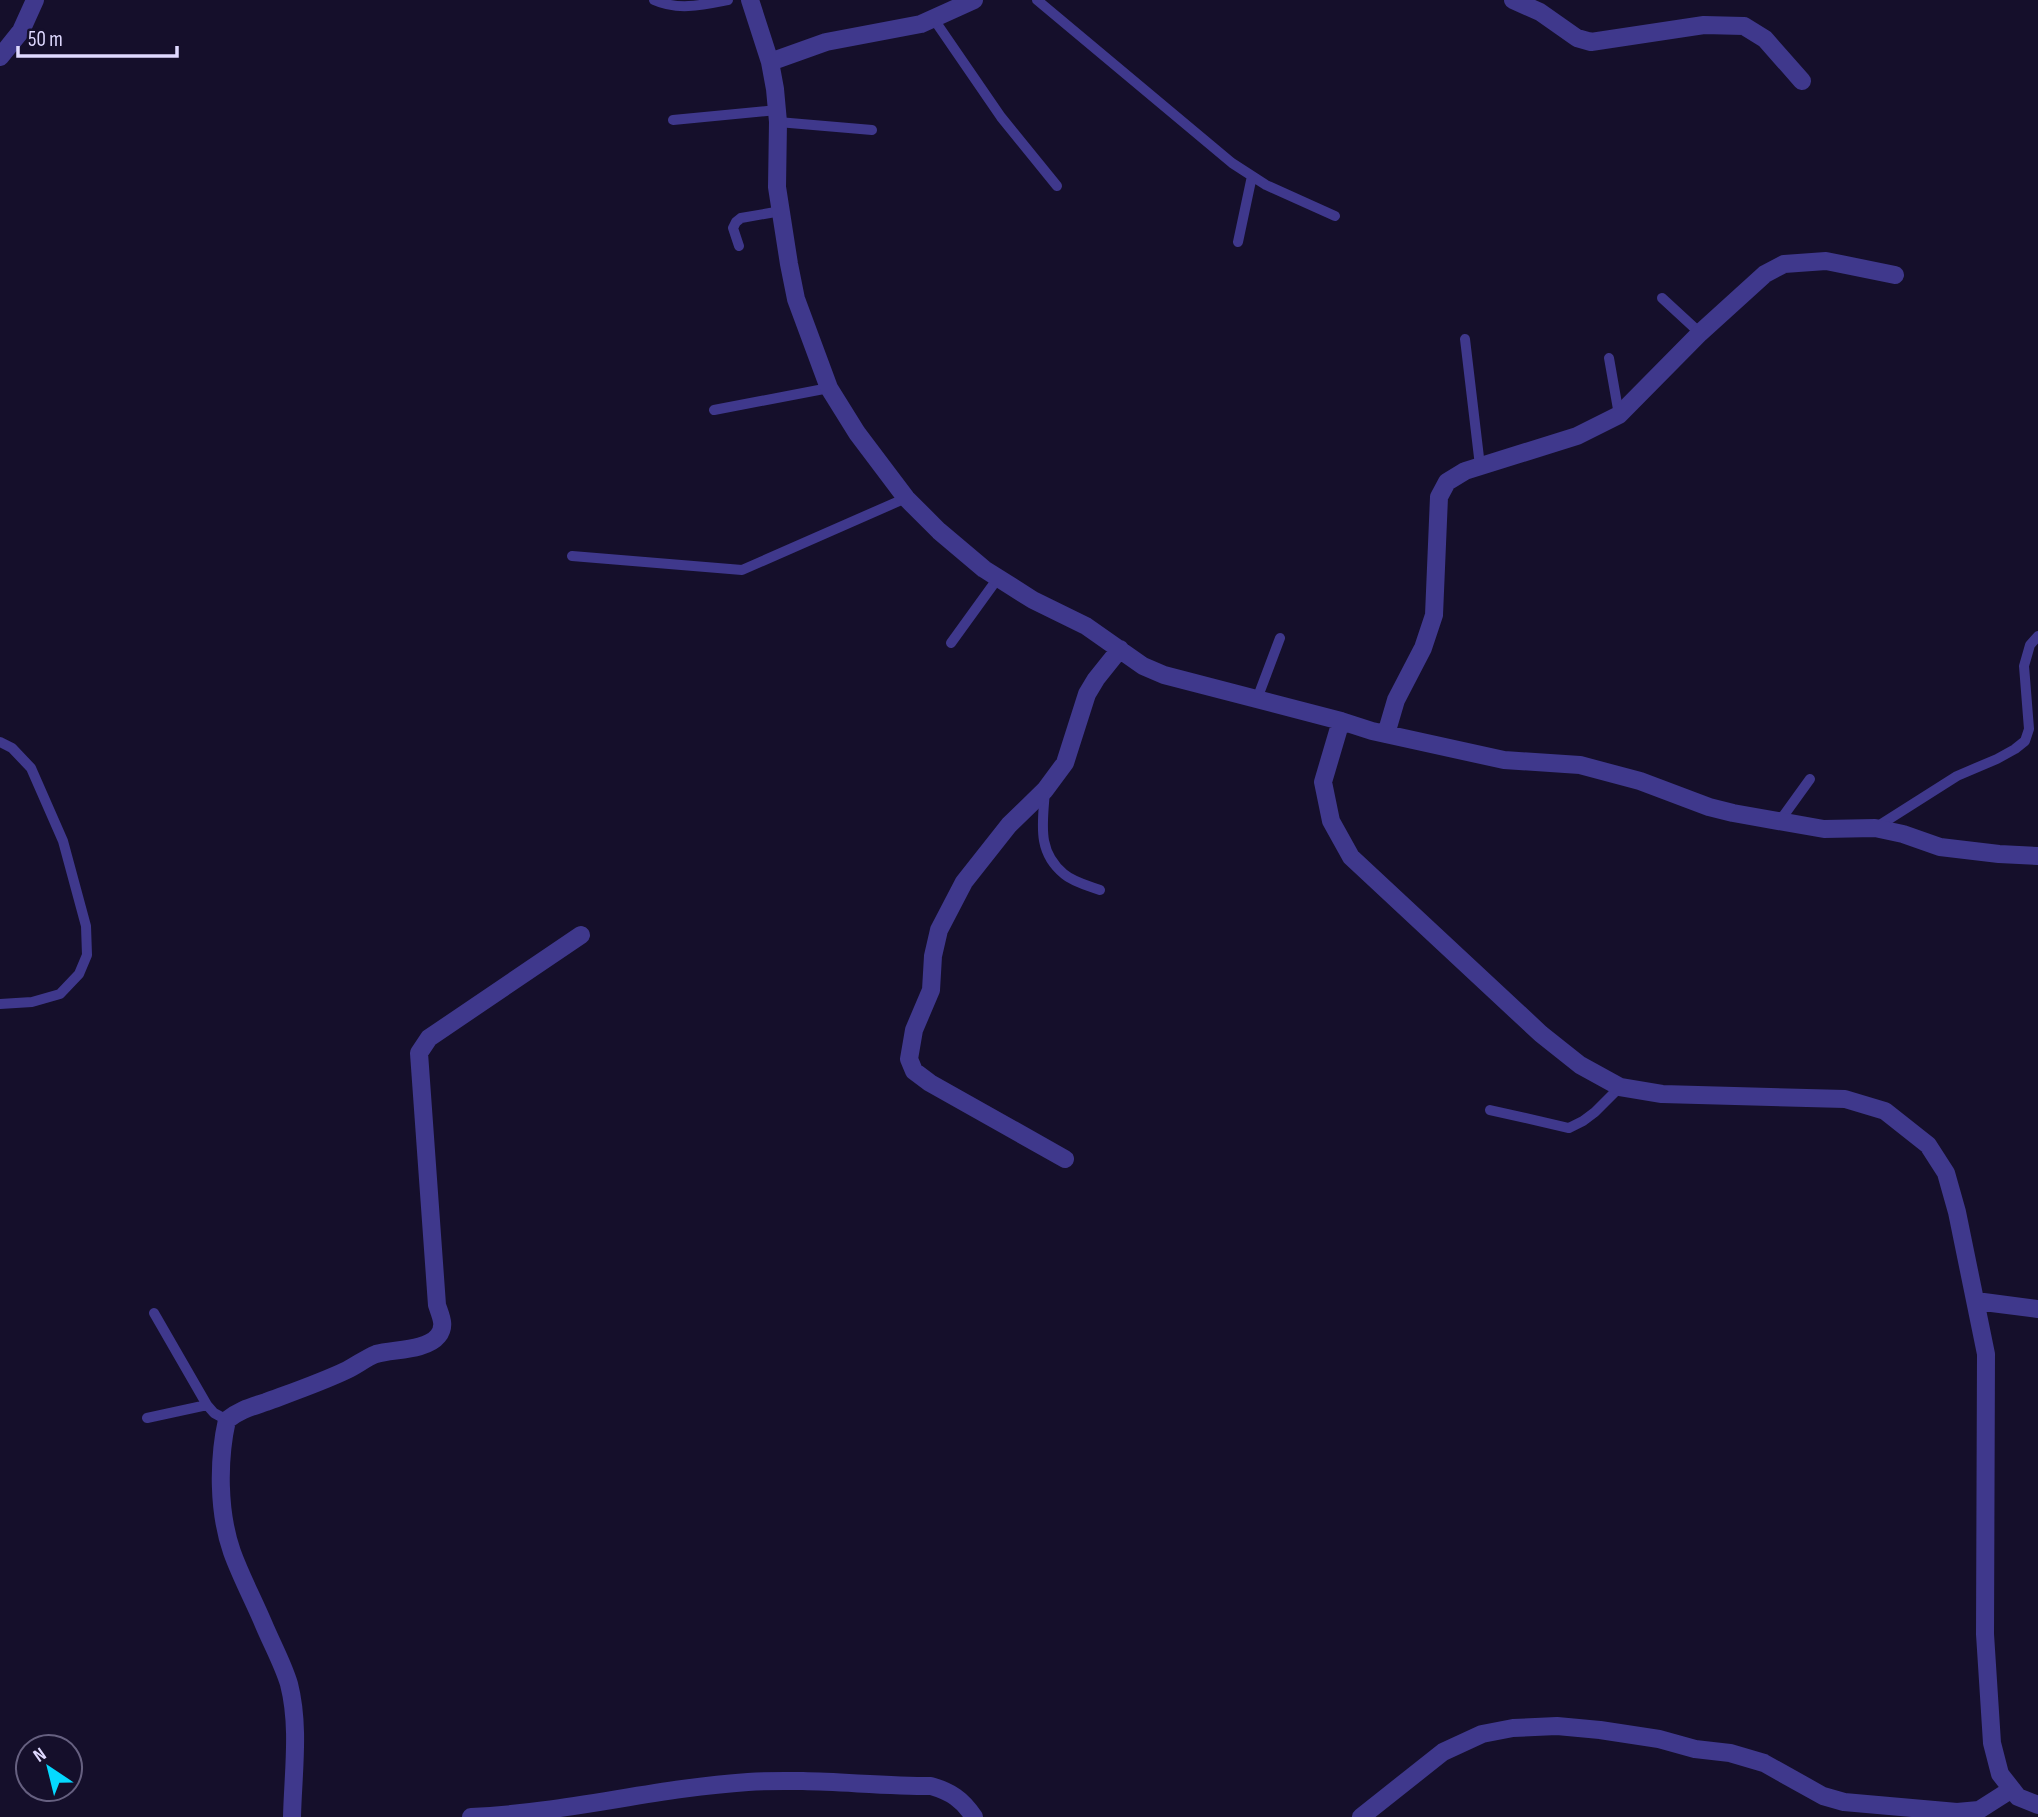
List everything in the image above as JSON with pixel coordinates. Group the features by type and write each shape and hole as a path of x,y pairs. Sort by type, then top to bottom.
{"street":[{"path":"0,57 21,31 35,0"},
{"path":"750,0 770,62 777,116 778,187 796,299 828,388 857,433 906,498 939,531 984,569 1033,600 1086,626 1143,666 1164,675 1386,734 1504,760 1580,765 1640,781 1709,807 1779,822 1824,829 1875,828 1940,847 2038,856"},
{"path":"770,62 826,42 921,24 974,0"},
{"path":"1513,0 1540,12 1563,31 1591,42 1704,25 1744,26 1765,39 1802,81"},
{"path":"1386,734 1396,700 1423,648 1434,615 1439,498 1447,482 1465,471 1577,436 1619,415 1700,333 1765,274 1784,264 1826,261 1895,275"},
{"path":"1065,1159 930,1083 914,1072 909,1059 914,1030 930,990 939,930 964,882 1009,825 1045,790 1065,763 1087,694 1120,649"},
{"path":"1341,721 1323,782 1331,821 1351,857 1541,1034 1580,1065 1620,1087 1662,1094 1845,1099 1885,1111 1928,1145 1946,1173 1957,1212 1986,1354 1984,1634 1992,1742 2000,1774 2018,1797 2038,1805"},
{"path":"292,1817 294,1707 288,1681 232,1550 224,1513 222,1478 227,1420 238,1410 348,1370 372,1355 411,1348 434,1340 439,1335 443,1325 437,1305 419,1053 429,1038 581,935"},
{"path":"1976,1301 2038,1309"},
{"path":"1360,1817 1443,1752 1482,1734 1513,1728 1557,1726 1623,1733 1695,1749 1730,1753 1765,1763 1823,1796 1844,1802 1957,1812 1979,1810 2012,1789"},
{"path":"471,1817 502,1816 749,1782 812,1781 931,1786 945,1790 964,1802 974,1817"}],"lane":[{"path":"654,0 677,7 728,0"},
{"path":"1037,0 1232,163 1266,185 1335,216"},
{"path":"933,18 1001,117 1057,186"},
{"path":"673,120 777,116 872,130"},
{"path":"1238,242 1252,176"},
{"path":"739,246 733,228 736,222 741,218 781,211"},
{"path":"1662,298 1700,333"},
{"path":"1465,339 1480,466"},
{"path":"1608,358 1619,415"},
{"path":"714,410 828,388"},
{"path":"572,556 742,570 906,498"},
{"path":"951,643 998,578"},
{"path":"1875,828 1956,776 1997,760 2025,741 2029,729 2024,666 2031,645 2038,636"},
{"path":"1257,699 1280,638"},
{"path":"0,741 12,748 31,768 63,841 86,926 87,955 79,974 60,994 32,1002 0,1004"},
{"path":"1779,822 1810,779"},
{"path":"1045,790 1042,837 1048,855 1065,876 1100,891"},
{"path":"1490,1110 1569,1128 1595,1112 1620,1087"},
{"path":"154,1313 207,1405 214,1413 227,1420"},
{"path":"147,1418 207,1405"}]}
